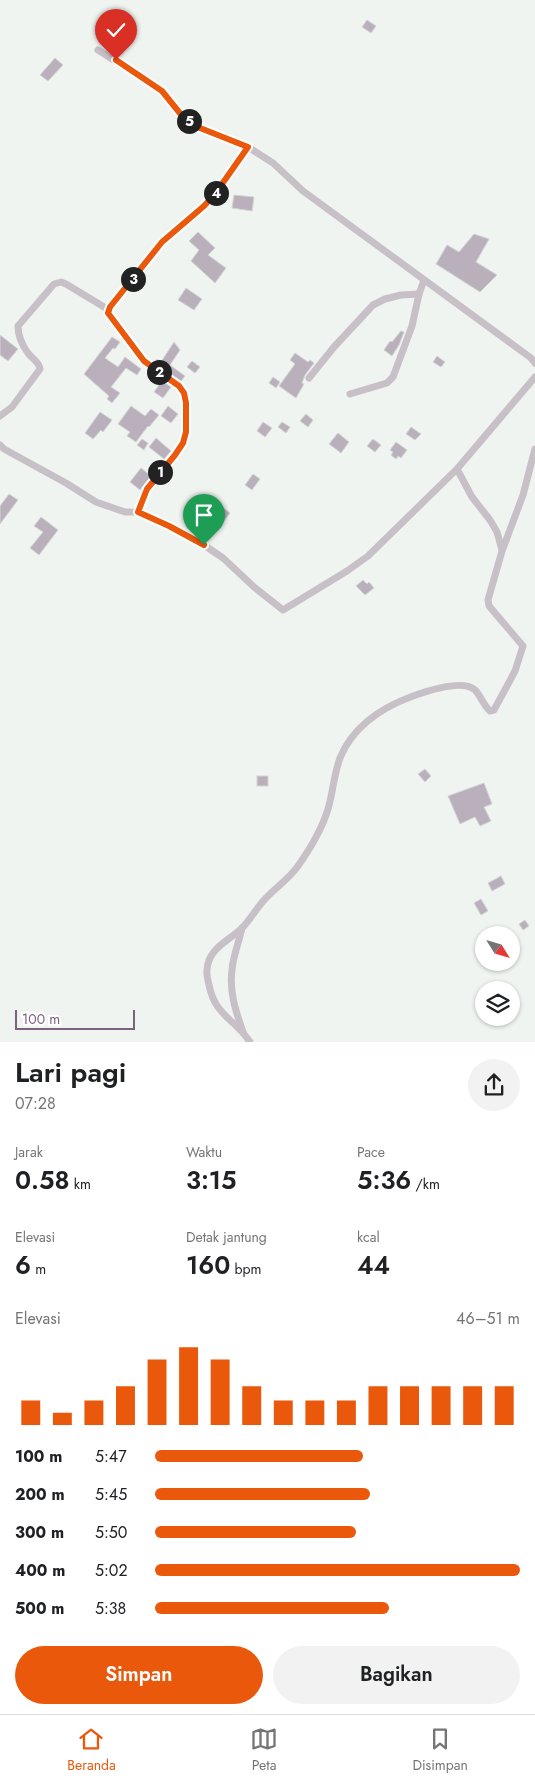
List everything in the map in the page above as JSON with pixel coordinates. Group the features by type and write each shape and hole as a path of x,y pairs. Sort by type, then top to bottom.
{"street":[{"path":"98,50 162,91 183,117 200,128 248,147 272,162 303,191 531,358 535,363"},
{"path":"138,512 147,489 183,443 186,432 186,403 184,393 179,386 144,361 108,313 162,242 204,206 215,194 248,147"},
{"path":"350,394 387,383 393,377 412,326 424,280"},
{"path":"0,416 12,407 40,369 39,365 27,353 20,340 18,326 54,284 58,282 66,284 110,310"},
{"path":"309,378 334,347 373,306 385,299 419,294"},
{"path":"0,445 96,502 126,512 138,512 162,522 204,545 223,558 254,587 283,610 368,556 457,468 535,377"},
{"path":"243,1032 229,1021 213,1000 207,970 210,957 219,946 242,928 260,904 291,875 308,851 327,811 341,757 351,738 365,723 391,704 422,693 456,686 466,685 473,688 478,693 485,708 490,711 494,710 515,671 524,646 489,606 488,600 489,590 502,551 523,496 535,450"},
{"path":"457,468 472,496 497,532 502,551"},
{"path":"242,928 232,970 232,993 235,1010 243,1032 250,1042"}],"building":[{"path":"367,20 376,26 371,33 362,27"},
{"path":"55,58 63,65 48,81 40,75"},
{"path":"234,195 254,197 252,211 232,208"},
{"path":"198,232 215,248 208,255 226,268 215,283 191,261 199,250 189,241"},
{"path":"474,234 489,239 476,262 497,275 480,292 436,264 447,245 459,252"},
{"path":"186,288 202,299 194,310 178,300"},
{"path":"401,331 404,332 392,356 384,350 390,341 392,342"},
{"path":"0,335 18,349 8,361 0,355"},
{"path":"112,337 120,342 105,358 118,367 125,357 141,369 137,375 126,368 111,387 120,393 112,403 107,399 109,396 84,374"},
{"path":"174,342 180,350 170,365 185,376 181,381 155,363 157,359 161,362"},
{"path":"295,353 308,362 310,360 314,363 305,375 302,383 304,384 296,398 279,386 295,364 290,360"},
{"path":"437,356 445,362 441,367 433,362"},
{"path":"192,361 200,367 195,373 187,367"},
{"path":"273,377 280,382 276,388 269,383"},
{"path":"162,381 171,387 163,398 154,392"},
{"path":"131,406 145,416 151,409 159,415 136,442 127,436 130,432 118,424"},
{"path":"168,406 178,414 171,423 161,416"},
{"path":"100,412 112,420 103,432 101,430 93,439 85,433"},
{"path":"306,414 313,420 308,427 300,421"},
{"path":"263,422 272,428 265,437 257,431"},
{"path":"282,422 290,427 286,433 278,427"},
{"path":"411,427 421,434 415,440 406,434"},
{"path":"338,433 349,442 341,453 329,444"},
{"path":"156,438 171,451 164,459 149,447"},
{"path":"142,439 148,443 144,450 137,445"},
{"path":"373,439 381,445 375,452 367,446"},
{"path":"396,442 407,450 401,458 398,456 396,459 391,455 393,452 390,450"},
{"path":"141,468 151,476 140,490 130,482"},
{"path":"253,474 260,479 252,490 245,485"},
{"path":"9,494 18,500 0,524 0,506"},
{"path":"216,502 230,513 223,522 209,511"},
{"path":"41,517 58,530 39,555 30,548 43,532 34,526"},
{"path":"363,580 367,584 369,582 374,588 365,595 356,586"},
{"path":"425,769 431,776 425,782 418,774"},
{"path":"257,776 268,776 268,786 257,786"},
{"path":"484,783 492,804 484,807 491,821 480,826 475,817 460,824 448,796"},
{"path":"501,876 505,884 492,891 488,883"},
{"path":"481,899 488,911 481,915 474,903"},
{"path":"525,920 529,926 523,930 519,924"}],"route":[{"path":"116,60 162,91 183,117 200,128 248,147 215,194 193,216 162,242 110,307 108,313 144,361 179,386 184,393 186,403 186,432 183,443 147,489 142,497 138,512 204,545"}]}
